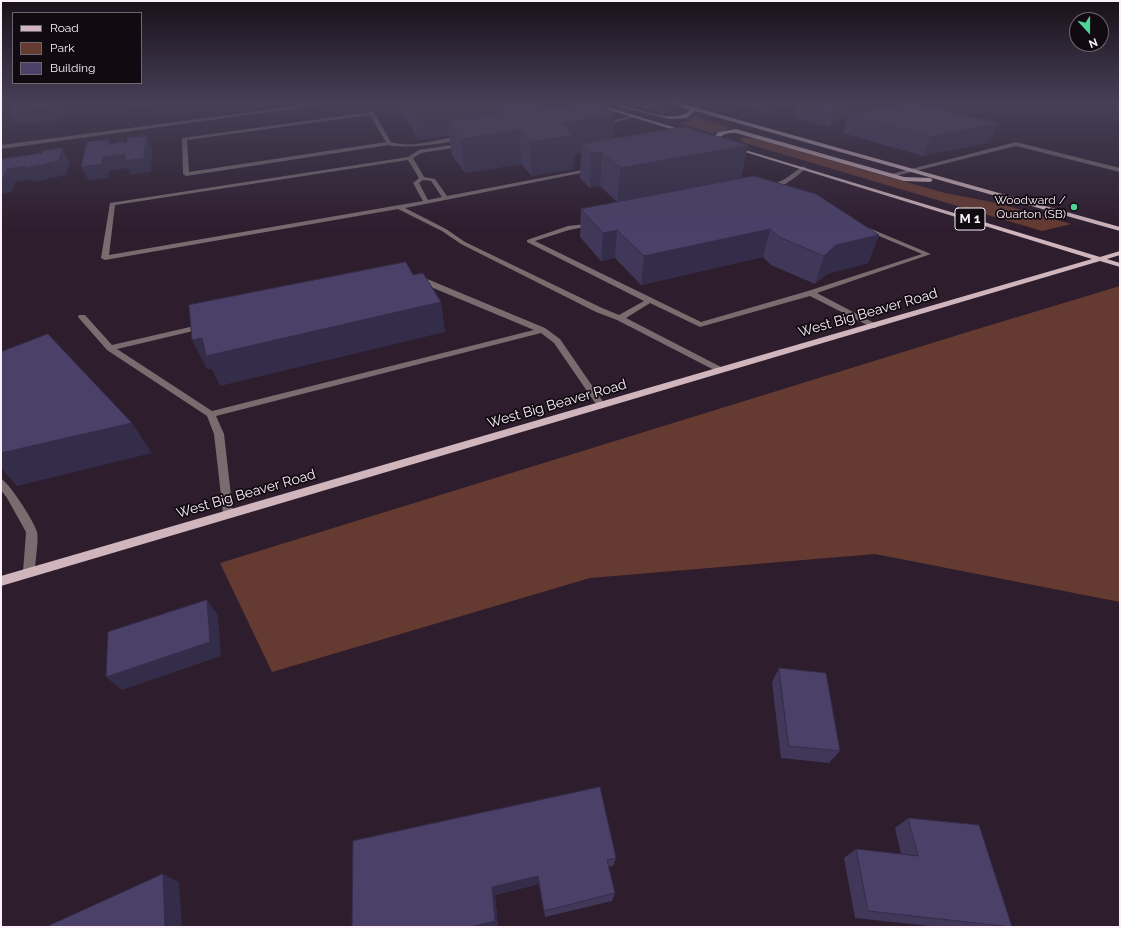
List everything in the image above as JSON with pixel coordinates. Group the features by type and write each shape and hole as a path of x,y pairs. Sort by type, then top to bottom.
{"main road":[{"name":"M 1","path":"730,145 1120,265"},
{"path":"786,145 904,179 950,181"},
{"name":"M 1","path":"822,145 1120,229"},
{"name":"West Big Beaver Road","path":"1,581 1120,253"}],"street":[{"path":"1,147 14,145"},
{"path":"184,145 186,174 375,145"},
{"path":"393,145 409,145"},
{"path":"462,145 419,152 410,158 112,204 105,258 399,207 445,197 603,169"},
{"path":"891,175 1011,145"},
{"path":"1021,145 1120,170"},
{"path":"410,158 422,178 433,180 445,197"},
{"path":"775,195 761,190 780,185 803,168"},
{"path":"422,178 416,183 426,201"},
{"path":"399,207 444,230 463,243 599,310 620,318 720,370"},
{"path":"600,222 568,228 529,241 700,325 811,294 928,254 855,224"},
{"path":"408,279 416,277 542,330 557,341 601,405"},
{"path":"811,294 873,326"},
{"path":"620,318 650,301"},
{"path":"82,317 110,348 211,414 218,434 228,514"},
{"path":"110,348 209,325"},
{"path":"211,414 542,330"},
{"path":"1,483 11,496 32,532 30,572"}],"green space":[{"path":"753,145 778,145 945,193 997,203 1071,224 1042,231"},
{"path":"1120,286 1120,602 875,554 590,578 272,672 220,563 971,331"}],"building":[{"path":"86,145 145,145 144,158 125,161 125,154 103,157 101,164 81,167"},
{"path":"582,145 746,145 620,168 602,152 591,153"},
{"path":"62,148 59,161 25,168 26,166 7,169 3,178 1,178 1,159 42,153 42,151"},
{"path":"754,176 816,194 879,235 836,245 824,256 779,237 770,229 644,256 617,230 603,233 581,209"},
{"path":"406,262 413,275 423,273 441,302 206,356 202,338 192,340 189,305"},
{"path":"48,334 132,423 1,453 1,352"},
{"path":"207,600 210,642 106,677 108,632"},
{"path":"779,668 826,673 840,751 789,746"},
{"path":"600,787 616,858 607,860 615,893 544,911 538,876 492,887 495,921 470,927 352,927 353,841"},
{"path":"908,818 979,825 1012,927 868,911 856,849 918,856"},
{"path":"163,874 165,927 46,927"}],"place":[{"name":"Woodward / Quarton (SB)","path":"1074,207"}]}
